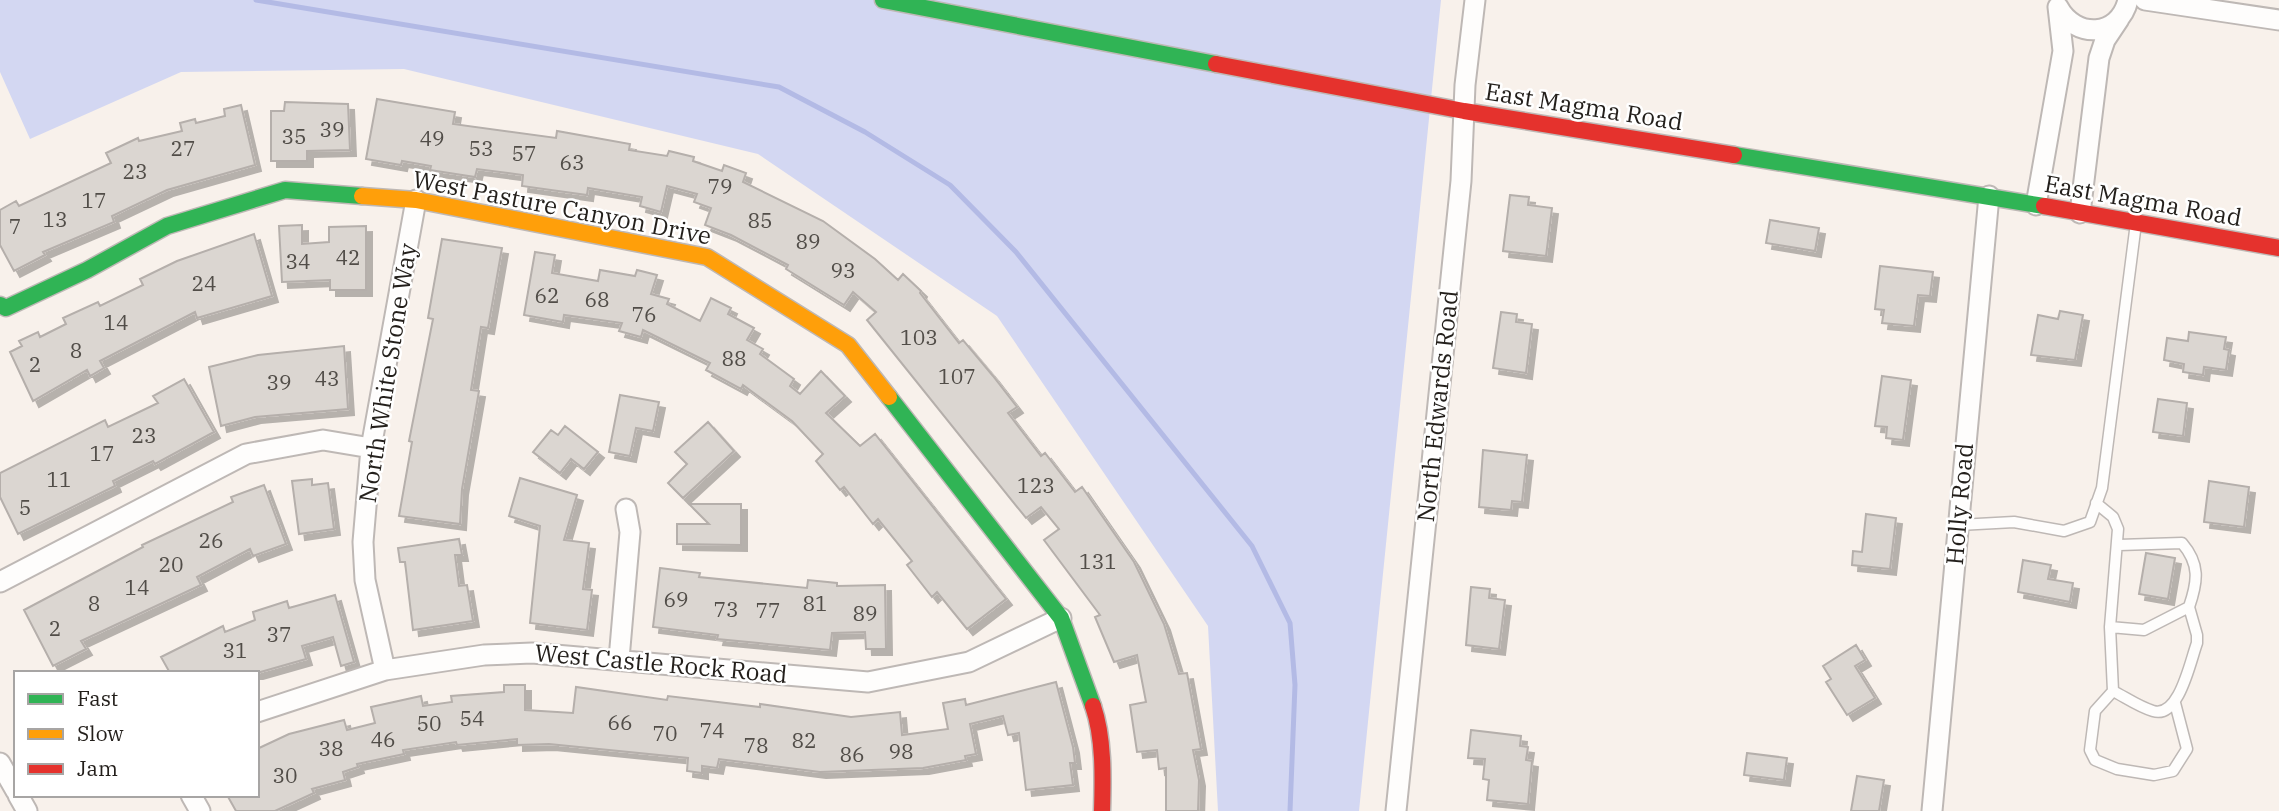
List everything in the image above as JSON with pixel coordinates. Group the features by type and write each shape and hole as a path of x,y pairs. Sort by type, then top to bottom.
{"street":[{"name":"East Magma Road","path":"883,0 1464,111 1989,196 2279,248"},
{"name":"North Edwards Road","path":"1396,811 1461,181 1464,111 1475,0"},
{"path":"2080,213 2099,58 2105,40 2128,0"},
{"path":"2145,0 2279,20"},
{"path":"2057,4 2064,18 2085,30 2098,31 2119,19"},
{"path":"2036,205 2063,51 2057,4"},
{"name":"West Pasture Canyon Drive","path":"3,306 88,270 167,226 285,190 416,200 707,257 848,345 1060,618 1097,718 1103,785 1101,811"},
{"name":"Holly Road","path":"1932,811 1989,196"},
{"name":"North White Stone Way","path":"386,670 365,580 363,542 371,448 416,200"},
{"path":"0,582 246,454 323,440 371,448"},
{"path":"619,659 630,531 626,509"},
{"name":"West Castle Rock Road","path":"259,711 386,670 484,654 532,653 619,659 868,682 969,662 1060,618"},
{"path":"0,763 14,788"}],"lane":[{"path":"1958,525 2014,522 2064,531 2090,522 2102,488 2136,223"},
{"path":"2096,503 2113,517 2119,545 2110,627 2113,691 2095,711 2090,750 2095,760 2117,769 2154,775 2173,771 2187,749 2175,703"},
{"path":"2113,691 2154,712 2171,709 2197,643 2189,607 2197,578 2195,558 2182,543 2119,545"},
{"path":"2110,627 2144,630 2189,607"}],"shaded area":[{"path":"0,0 1441,0 1359,811 1218,811 1208,626 997,316 758,154 404,69 181,72 30,139 0,72"}],"building":[{"path":"377,99 455,112 453,124 556,138 557,131 630,144 629,150 667,156 669,151 694,157 693,161 722,171 724,165 746,173 743,182 823,221 875,259 898,280 903,274 921,291 959,343 963,340 993,376 1017,407 1008,413 1041,456 1045,453 1075,492 1082,487 1134,562 1164,624 1179,674 1187,673 1201,749 1193,750 1199,780 1198,811 1166,811 1166,768 1159,769 1157,750 1137,752 1130,705 1146,702 1137,655 1114,662 1095,617 1100,615 1044,540 1059,529 1041,507 1026,518 867,320 876,312 853,292 844,305 786,269 788,265 731,235 705,225 711,208 694,202 697,194 667,186 661,212 640,206 642,197 588,188 587,195 522,186 523,175 477,169 475,177 430,170 431,166 402,161 401,165 366,159"},
{"path":"285,102 348,104 350,150 307,151 307,161 271,161 271,111 284,111"},
{"path":"241,105 255,165 167,190 112,216 114,222 43,252 45,255 14,271 0,245 0,210 16,201 19,206 111,163 106,153 138,138 139,141 182,131 180,123 195,119 196,123 225,116 224,109"},
{"path":"1510,195 1529,197 1528,205 1552,208 1546,256 1503,251"},
{"path":"1770,220 1819,228 1815,251 1766,243"},
{"path":"302,225 302,244 329,242 329,227 366,226 366,290 330,290 330,280 282,282 279,226"},
{"path":"254,234 272,296 197,318 195,312 100,361 104,368 90,376 87,370 33,401 10,352 22,346 19,341 38,332 40,337 66,324 63,318 98,302 100,306 143,285 140,279 177,261"},
{"path":"442,239 502,248 488,328 481,327 471,390 479,391 462,489 460,524 399,516 412,442 409,441 433,319 428,318"},
{"path":"535,252 555,255 552,273 598,281 600,270 635,276 637,270 657,275 651,294 669,299 667,304 700,321 711,298 731,308 728,314 754,328 747,340 763,349 760,354 794,379 790,386 800,394 821,371 845,396 826,413 860,446 875,434 1006,599 967,629 937,592 932,597 907,565 912,561 878,519 873,524 844,487 840,490 816,461 823,454 792,421 743,385 741,389 706,370 710,363 643,330 641,337 619,331 622,323 564,315 563,322 524,315"},
{"path":"1880,266 1933,272 1930,296 1918,295 1914,326 1882,323 1884,310 1875,309"},
{"path":"2060,311 2083,315 2075,360 2031,355 2038,315 2058,319"},
{"path":"1501,312 1517,314 1516,322 1532,324 1526,373 1493,368"},
{"path":"2189,332 2226,337 2224,349 2229,350 2226,370 2204,367 2203,375 2183,372 2184,364 2164,360 2167,338 2188,341"},
{"path":"344,346 348,409 255,417 221,426 209,367 258,355"},
{"path":"1882,376 1911,380 1903,440 1886,438 1887,427 1875,426"},
{"path":"184,379 214,432 155,464 153,461 113,481 115,486 18,534 0,497 0,473 105,420 108,427 158,403 153,396"},
{"path":"620,395 659,402 653,431 636,428 630,456 609,452"},
{"path":"2158,399 2187,403 2183,436 2153,432"},
{"path":"708,422 734,451 683,498 668,483 687,464 675,452"},
{"path":"565,426 598,452 584,469 571,459 560,473 533,452 551,430 558,435"},
{"path":"1483,450 1527,455 1522,502 1512,501 1511,510 1479,507"},
{"path":"520,478 577,495 564,540 589,543 583,589 592,590 587,630 530,623 540,526 509,516"},
{"path":"312,479 312,485 328,483 334,529 299,534 292,481"},
{"path":"2209,481 2249,487 2244,527 2204,522"},
{"path":"264,485 286,544 253,556 250,549 197,577 201,585 81,641 86,649 53,666 24,610 143,547 142,545 233,502 231,497"},
{"path":"689,504 741,504 741,545 677,544 677,524 709,524"},
{"path":"1866,514 1896,518 1890,569 1852,565 1853,551 1862,552"},
{"path":"459,539 462,555 455,555 459,586 467,585 473,621 413,630 405,562 400,562 398,548"},
{"path":"2146,553 2175,558 2168,599 2139,594"},
{"path":"2023,560 2051,565 2048,579 2073,583 2070,602 2018,592"},
{"path":"660,568 700,573 699,577 807,588 808,580 837,583 837,586 885,585 886,649 866,649 865,632 832,633 830,650 717,639 718,635 653,627"},
{"path":"1471,587 1490,589 1489,598 1505,600 1499,649 1466,645"},
{"path":"335,595 354,662 341,666 333,637 302,646 306,659 259,672 169,671 161,657 223,626 225,632 255,620 253,612 287,601 289,608"},
{"path":"1856,645 1865,660 1855,666 1875,698 1847,715 1826,682 1831,679 1823,666"},
{"path":"1056,682 1073,747 1075,763 1070,763 1073,785 1026,790 1019,733 1008,735 1003,716 970,724 976,754 965,756 966,760 923,768 820,772 719,759 717,768 702,766 702,773 687,771 688,758 549,744 517,745 517,739 457,745 456,742 403,750 404,754 357,764 358,767 343,772 345,780 312,789 314,793 275,811 236,811 228,797 259,797 259,748 289,734 344,720 347,730 375,723 371,707 421,696 423,706 452,702 451,696 504,692 504,685 525,685 525,710 573,713 576,687 667,700 668,696 760,707 760,704 851,717 900,712 902,735 948,729 943,703 965,699 966,705"},
{"path":"1471,730 1521,736 1520,746 1528,747 1526,760 1532,761 1528,804 1487,800 1489,780 1483,779 1485,759 1468,758"},
{"path":"1747,753 1787,758 1784,780 1744,775"},
{"path":"1857,776 1884,780 1879,811 1851,811"}],"waterway":[{"path":"256,0 779,87 865,132 950,185 1016,252 1252,546 1290,623 1295,685 1290,811"}],"traffic: fast":[{"path":"883,0 1216,64"},
{"path":"1734,155 2044,206"},
{"path":"0,305 6,308 87,270 167,226 285,190 362,196"},
{"path":"889,397 1061,618 1093,706"}],"traffic: slow":[{"path":"362,196 416,200 707,257 848,345 889,397"}],"traffic: jam":[{"path":"1216,64 1464,111 1734,155"},
{"path":"2044,206 2279,248"},
{"path":"1093,706 1101,745 1102,811"}]}
